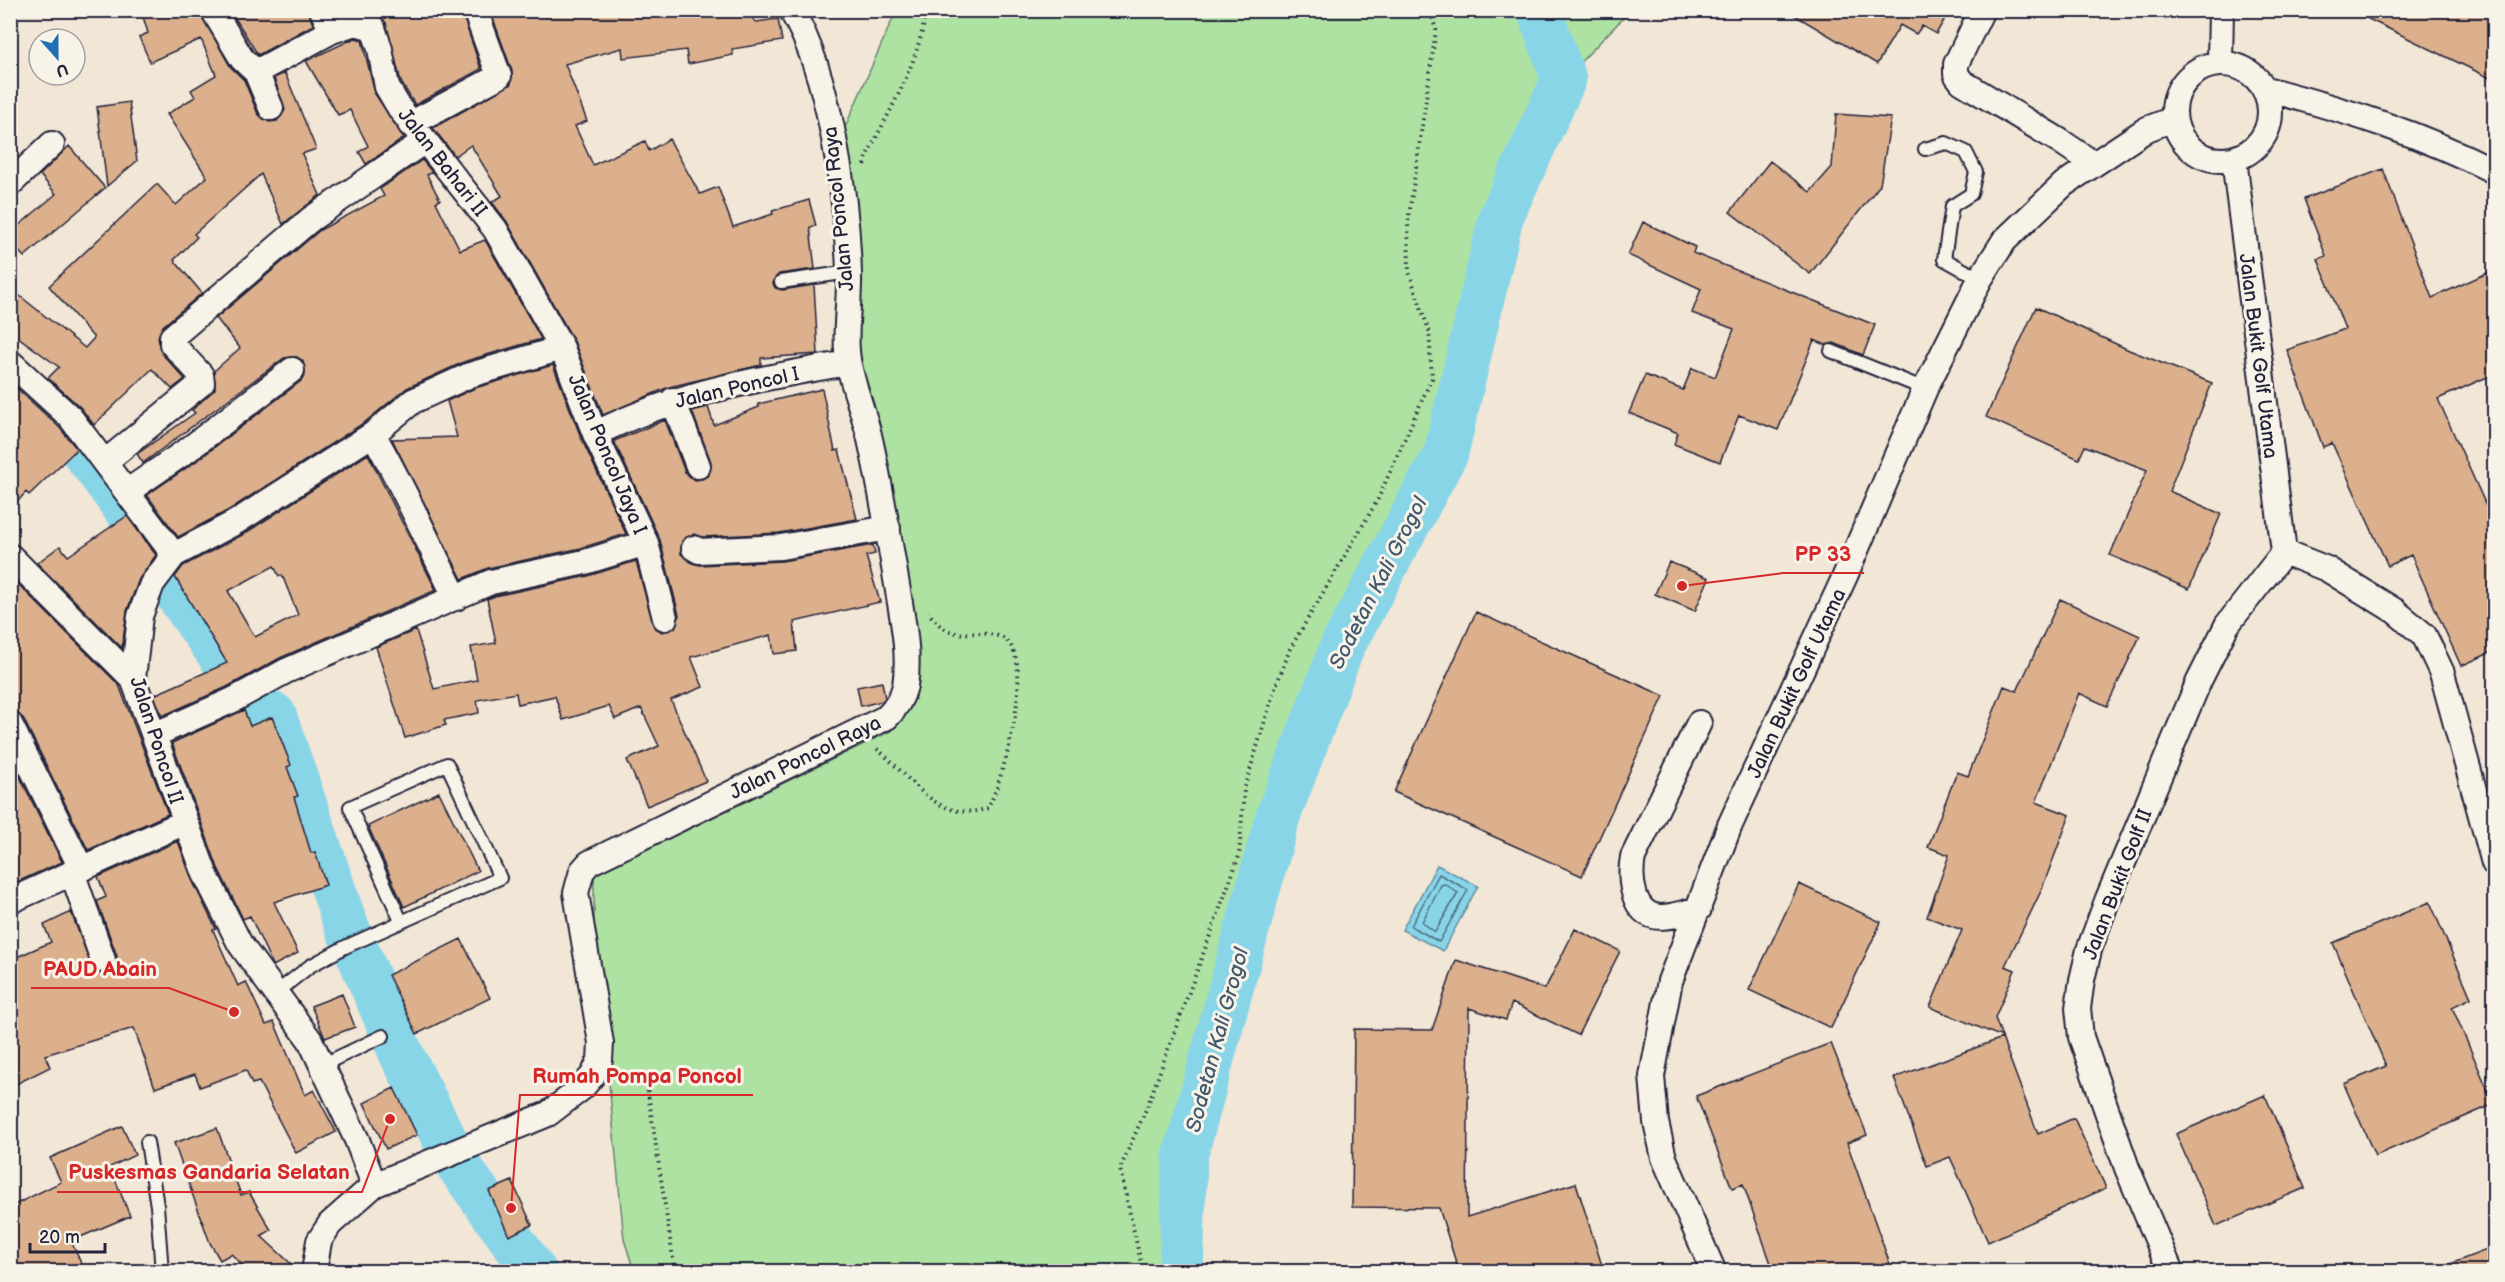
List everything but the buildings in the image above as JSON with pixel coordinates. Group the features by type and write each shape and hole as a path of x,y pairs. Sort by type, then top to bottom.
{"street":[{"path":"213,10 242,59 256,72 271,108"},
{"path":"105,462 202,383 201,375 172,344 172,337 416,133 499,76 475,10"},
{"name":"Jalan Poncol Raya","path":"314,1272 319,1241 330,1224 374,1185 468,1149 548,1114 582,1088 600,1060 602,1043 576,893 577,881 589,863 887,717 897,706 904,688 907,663 888,528 869,435 848,363 849,273 838,169 826,106 808,41 790,10"},
{"path":"1982,10 1956,64 1956,74 1962,82 2094,164"},
{"path":"2220,62 2221,10"},
{"path":"256,72 327,21"},
{"name":"Jalan Bahari II","path":"327,21 355,23 373,28 380,49 387,87 416,133 495,229 562,348"},
{"path":"2266,89 2271,118 2259,144 2234,159 2213,160 2195,152 2180,138 2173,119 2177,92 2194,71 2220,62 2247,69 2266,89 2391,125 2445,146 2494,171"},
{"name":"Jalan Bukit Golf Utama","path":"1714,1272 1664,1158 1656,1122 1652,1076 1670,981 1730,825 1845,576 1925,389 1980,279 2004,241 2064,184 2147,129 2173,119"},
{"path":"10,184 52,144"},
{"name":"Jalan Bukit Golf Utama","path":"2234,159 2284,552"},
{"path":"10,362 70,417 128,491 167,564 374,434 413,401 470,375 562,348"},
{"name":"Jalan Poncol Jaya I","path":"154,735 233,700 286,671 491,582 585,562 646,543 595,434 562,348"},
{"name":"Jalan Poncol I","path":"595,434 673,400 753,379 848,363"},
{"path":"128,491 189,449 292,370"},
{"path":"673,400 698,466"},
{"path":"374,434 401,483 416,521 456,598"},
{"path":"694,548 699,550 781,547 888,528"},
{"path":"646,543 665,618"},
{"path":"2284,552 2327,569 2395,611 2424,634 2442,673 2494,863"},
{"name":"Jalan Bukit Golf II","path":"2171,1272 2127,1168 2081,1037 2078,1008 2082,980 2089,950 2107,901 2199,681 2227,625 2284,552"},
{"path":"10,556 133,679"},
{"name":"Jalan Poncol II","path":"167,564 140,616 133,679 184,822 231,929 310,1040 357,1140 374,1185"},
{"path":"1699,723 1633,857 1631,867 1634,893 1639,907 1648,914 1660,917 1699,909"},
{"path":"10,724 76,870 103,960"},
{"path":"10,901 184,822"}],"lane":[{"path":"1925,149 1946,143 1966,152 1976,172 1971,194 1952,206 1944,259 1980,279"},
{"path":"781,282 849,273"},
{"path":"1831,351 1925,389"},
{"path":"277,992 309,966 345,946 500,878 447,764 350,807 401,921"},
{"path":"322,1065 383,1036"},
{"path":"147,1142 157,1206 162,1272"}],"path":[{"path":"862,174 867,154 913,60 924,31 926,10"},
{"path":"1143,1272 1120,1169 1147,1107 1239,856 1244,790 1290,648 1377,501 1432,378 1429,331 1409,272 1408,222 1436,30 1430,10"},
{"path":"869,742 939,806 956,813 972,814 988,808 994,796 1011,735 1020,677 1018,657 1011,643 998,636 964,635 950,631 936,623 925,605"},
{"path":"645,1073 675,1272"}],"green space":[{"path":"896,11 1630,11 1564,79 1501,217 1446,453 1343,645 1278,816 1185,1157 1181,1271 634,1271 624,1239 594,928 594,875 891,731 919,670 899,533 858,384 836,148"}],"water":[{"path":"1437,865 1478,886 1443,951 1402,930"}],"waterway":[{"name":"Sodetan Kali Grogol","path":"1181,1272 1185,1157 1278,816 1343,645 1446,453 1501,217 1564,79 1539,10"},
{"path":"10,380 74,439 153,547 170,584 258,709 274,715 344,920 400,1051 456,1162 535,1272"}],"place":[{"name":"PP 33","path":"1682,586"},
{"name":"PAUD Abain","path":"234,1012"},
{"name":"Puskesmas Gandaria Selatan","path":"390,1119"},
{"name":"Rumah Pompa Poncol","path":"511,1208"}]}
